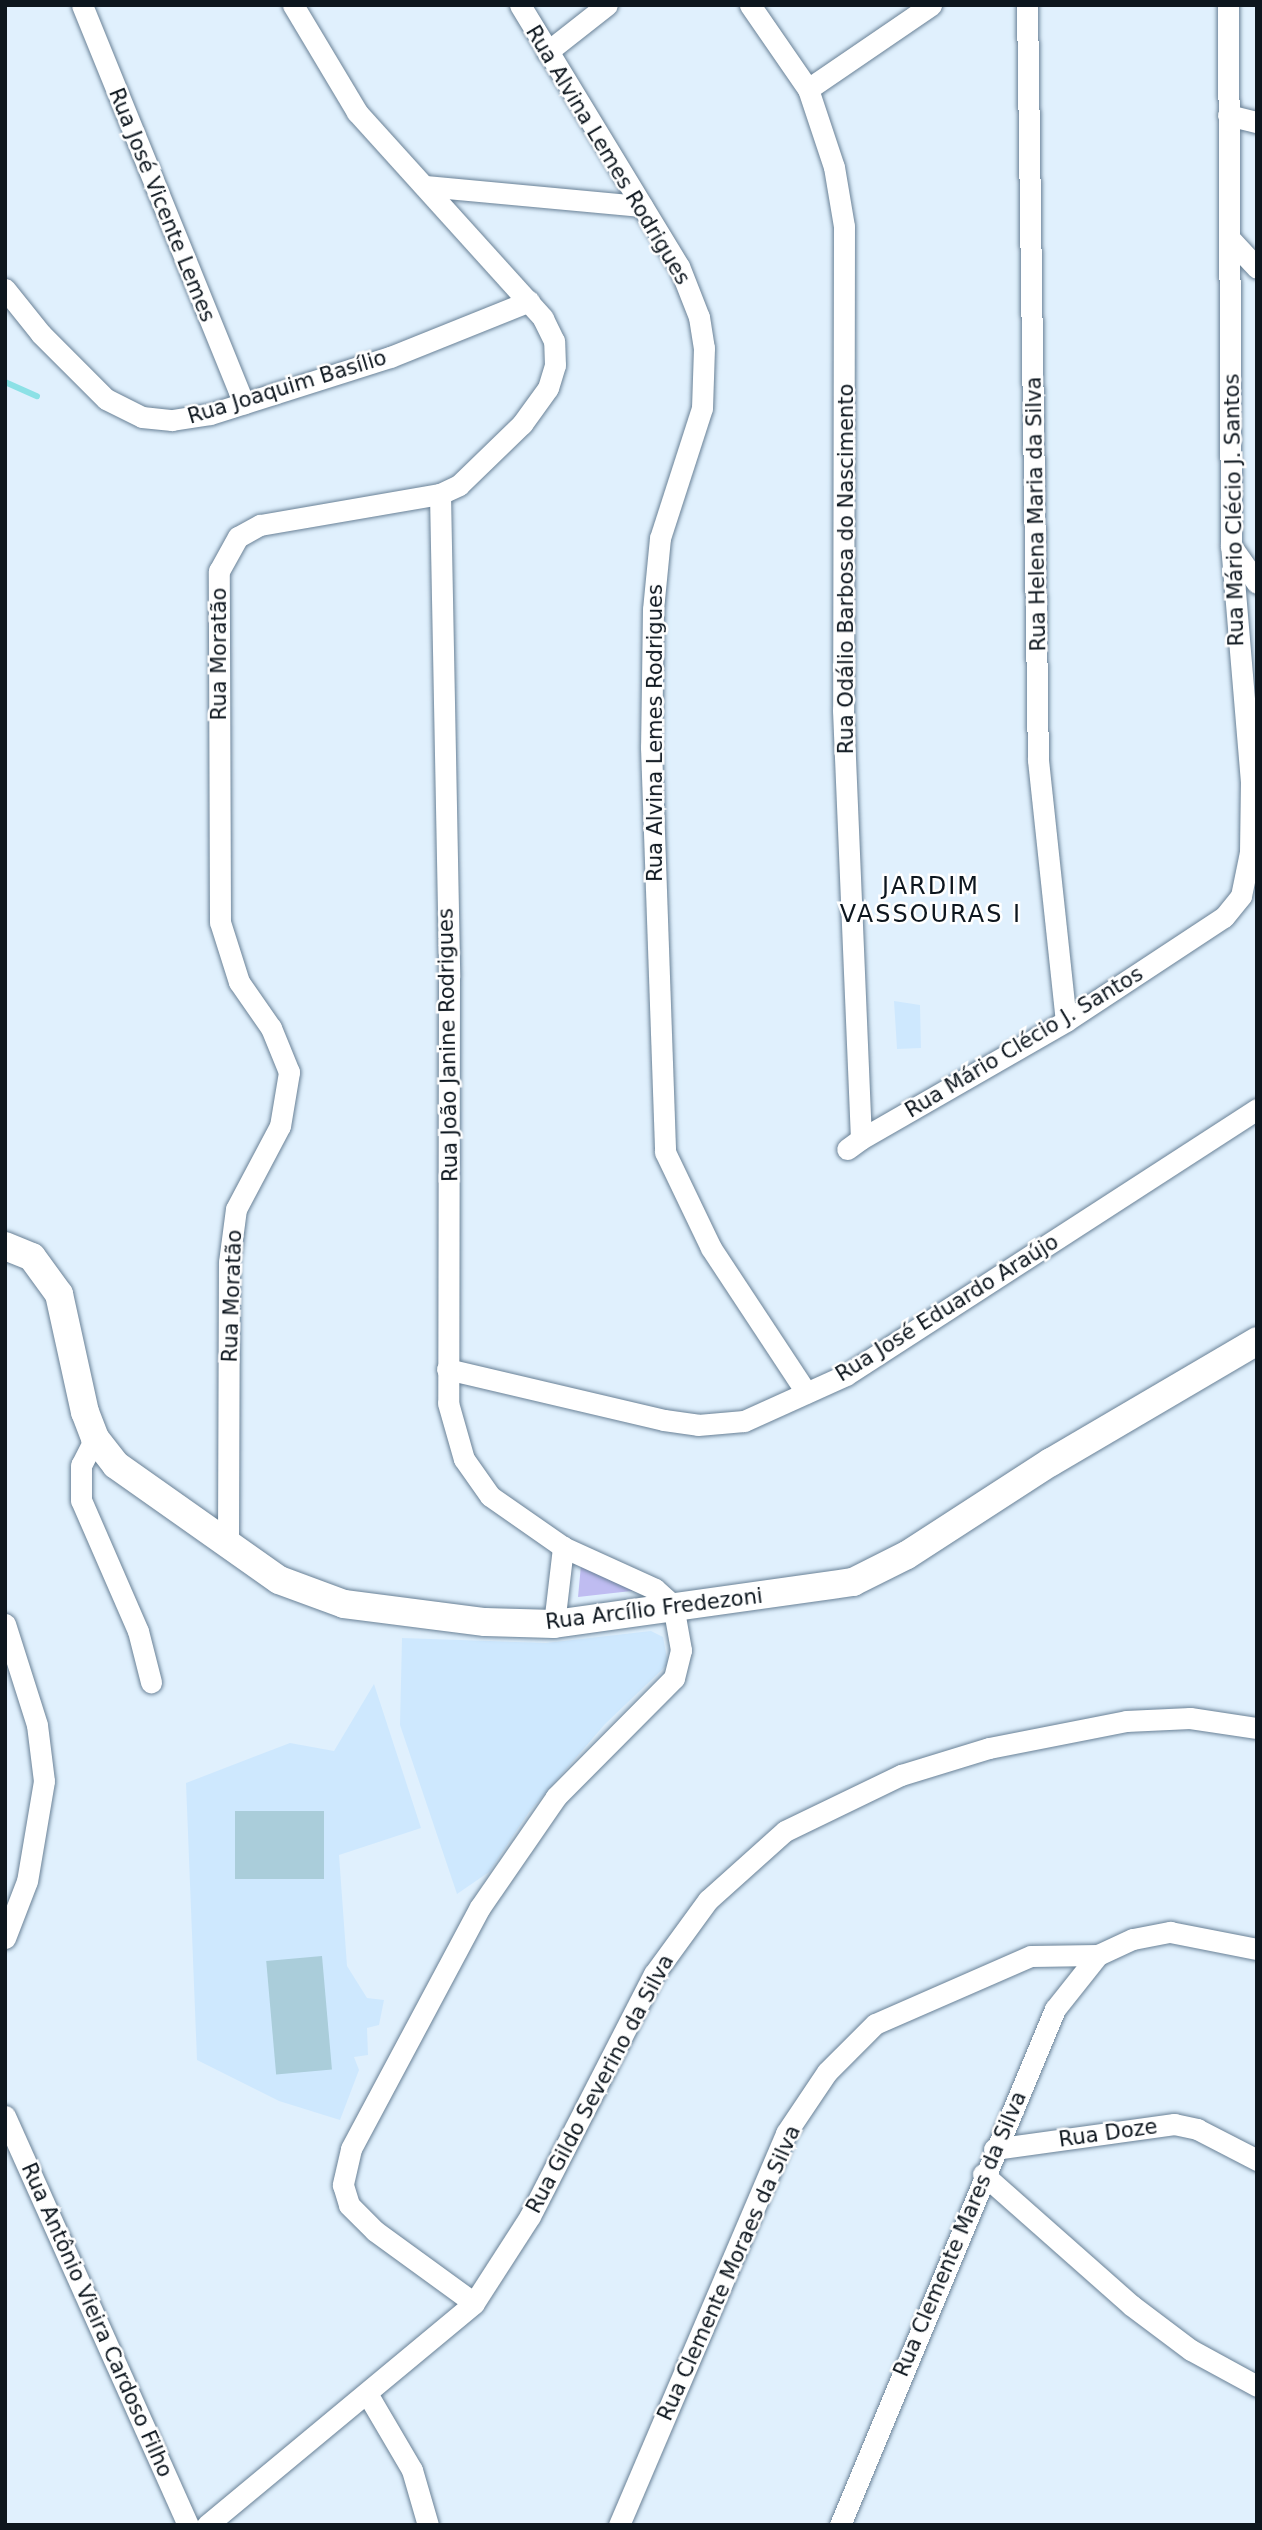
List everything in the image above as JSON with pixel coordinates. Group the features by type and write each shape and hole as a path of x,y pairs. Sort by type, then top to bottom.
{"street":[{"name":"Rua José Vicente Lemes","path":"82,5 244,403"},
{"name":"Rua Moratão","path":"228,1541 229,1262 236,1209 280,1126 289,1072 271,1028 239,982 220,922 219,571 238,537 260,525 440,494 459,485 484,461 548,388 554,341 529,301 357,112 293,5"},
{"name":"Rua Alvina Lemes Rodrigues","path":"520,5 679,265 704,348 702,408 660,538 655,583 650,747 664,1152 710,1248 806,1392"},
{"path":"547,52 607,5"},
{"name":"Rua Odálio Barbosa do Nascimento","path":"750,5 808,89 834,167 844,226 843,710 854,1144"},
{"path":"808,89 932,5"},
{"name":"Rua Helena Maria da Silva","path":"1027,5 1038,760 1066,1021"},
{"name":"Rua Mário Clécio J. Santos","path":"854,1144 1066,1021 1224,917 1241,895 1250,852 1251,782 1246,645 1231,546 1228,5"},
{"path":"1228,115 1257,122"},
{"path":"425,186 642,206"},
{"path":"1231,240 1257,268"},
{"name":"Rua Joaquim Basílio","path":"5,289 82,378 106,399 142,416 172,421 244,403 390,357 529,301"},
{"name":"Rua João Janine Rodrigues","path":"440,494 449,977 448,1403 464,1460 490,1496 563,1547 636,1579 673,1605"},
{"path":"1231,546 1257,583"},
{"name":"Rua José Eduardo Araújo","path":"447,1369 698,1425 744,1421 846,1375 1257,1109"},
{"name":"Rua Arcílio Fredezoni","path":"5,1246 32,1257 59,1294 95,1438 116,1465 228,1541 279,1580 344,1604 411,1616 554,1624 673,1605 853,1582 907,1555 1051,1462 1257,1341"},
{"path":"95,1438 81,1465 81,1500 138,1631 151,1682"},
{"path":"554,1624 563,1547"},
{"path":"474,2303 375,2231 349,2205 344,2185 351,2149 439,1976 532,1828 598,1750 674,1678 681,1650 673,1605"},
{"path":"5,1624 37,1725 44,1781 27,1881 5,1938"},
{"name":"Rua Gildo Severino da Silva","path":"207,2525 368,2395 474,2303 530,2216 654,1974 708,1900 785,1831 901,1775 989,1748 1126,1721 1190,1718 1257,1728"},
{"name":"Rua Clemente Moraes da Silva","path":"619,2525 786,2133 827,2073 875,2024 914,2004 1031,1956 1098,1955 1133,1939 1170,1932 1257,1949"},
{"name":"Rua Clemente Mares da Silva","path":"840,2525 983,2175 1055,2008 1098,1955"},
{"name":"Rua Antônio Vieira Cardoso Filho","path":"5,2116 188,2525"},
{"name":"Rua Doze","path":"994,2149 1174,2124 1197,2129 1257,2160"},
{"path":"983,2175 1131,2305 1191,2350 1257,2386"},
{"path":"368,2395 412,2470 428,2525"}],"shaded area":[{"path":"894,1001 920,1005 921,1048 897,1049"},
{"path":"581,1565 640,1590 578,1597"},
{"path":"651,1631 663,1637 668,1664 605,1724 529,1812 489,1872 457,1894 400,1725 402,1638 546,1643"},
{"path":"374,1684 421,1828 339,1855 347,1966 367,1998 384,2000 379,2025 367,2028 368,2055 354,2057 359,2070 340,2120 279,2101 197,2060 186,1783 290,1743 334,1751"}],"building":[{"path":"235,1811 324,1811 324,1879 235,1879"},
{"path":"322,1956 332,2070 276,2074 266,1961"}],"waterway":[{"path":"5,382 37,396"}],"district":[{"name":"JARDIM VASSOURAS I","path":"931,901"}]}
